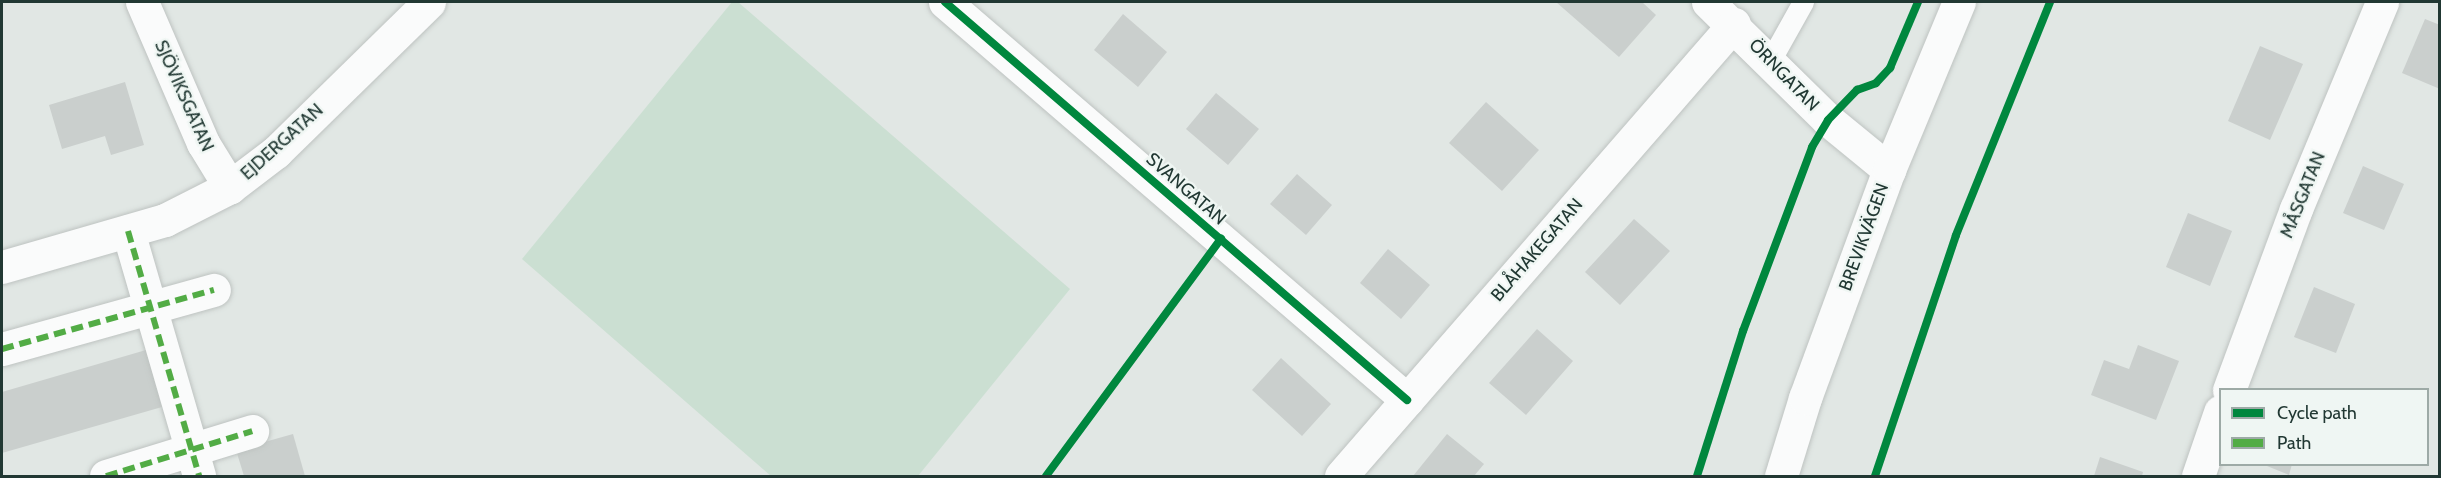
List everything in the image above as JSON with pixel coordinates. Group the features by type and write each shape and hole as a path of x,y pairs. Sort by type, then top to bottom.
{"street":[{"name":"SJÖVIKSGATAN","path":"142,2 203,143 230,188"},
{"name":"EJDERGATAN","path":"2,267 128,231 183,212 230,188 276,152 429,2"},
{"name":"SVANGATAN","path":"945,2 1407,400"},
{"name":"ÖRNGATAN","path":"1708,2 1734,24 1828,120 1889,170"},
{"name":"BREVIKVÄGEN","path":"1781,477 1804,398 1889,170 1959,2"},
{"name":"MÅSGATAN","path":"2230,388 2296,209 2382,2"},
{"name":"BLÅHAKEGATAN","path":"1341,477 1734,24"},
{"path":"128,231 195,463"},
{"path":"2,349 214,290"},
{"path":"2198,477 2219,415"},
{"path":"106,477 195,463 252,431"}],"lane":[{"path":"1770,61 1803,2"}],"green space":[{"path":"732,2 738,2 1070,289 918,476 771,476 522,259"}],"building":[{"path":"1556,2 1642,2 1656,15 1619,57"},
{"path":"1123,14 1167,52 1138,87 1094,50"},
{"path":"2425,19 2440,25 2440,89 2402,73"},
{"path":"2260,46 2303,64 2270,140 2228,121"},
{"path":"125,82 144,145 111,155 105,136 62,149 49,105"},
{"path":"1216,93 1259,129 1228,165 1186,129"},
{"path":"1486,102 1539,150 1502,191 1449,143"},
{"path":"2363,166 2404,184 2384,230 2343,213"},
{"path":"1297,174 1332,205 1306,235 1270,204"},
{"path":"2188,213 2232,231 2210,286 2166,267"},
{"path":"1634,219 1670,251 1620,305 1585,272"},
{"path":"1388,249 1430,285 1401,319 1360,283"},
{"path":"2314,287 2355,304 2336,353 2294,337"},
{"path":"1537,329 1573,361 1526,415 1489,383"},
{"path":"2138,345 2179,361 2156,420 2091,395 2104,360 2129,369"},
{"path":"146,350 162,407 2,453 2,392"},
{"path":"1281,358 1331,404 1302,436 1252,390"},
{"path":"293,434 305,476 244,476 236,450"},
{"path":"1447,434 1484,464 1474,476 1413,476"},
{"path":"2100,457 2143,472 2142,476 2094,476"},
{"path":"2267,466 2291,466 2289,475"}],"marked path":[{"path":"128,231 199,476"},
{"path":"2,349 214,290"},
{"path":"106,476 252,431"}],"cycle path":[{"path":"945,2 1407,400"},
{"path":"1697,476 1743,331 1812,147 1828,120 1857,90 1876,83 1890,68 1918,2"},
{"path":"1875,476 1956,235 2050,2"},
{"path":"1046,476 1221,239"}]}
